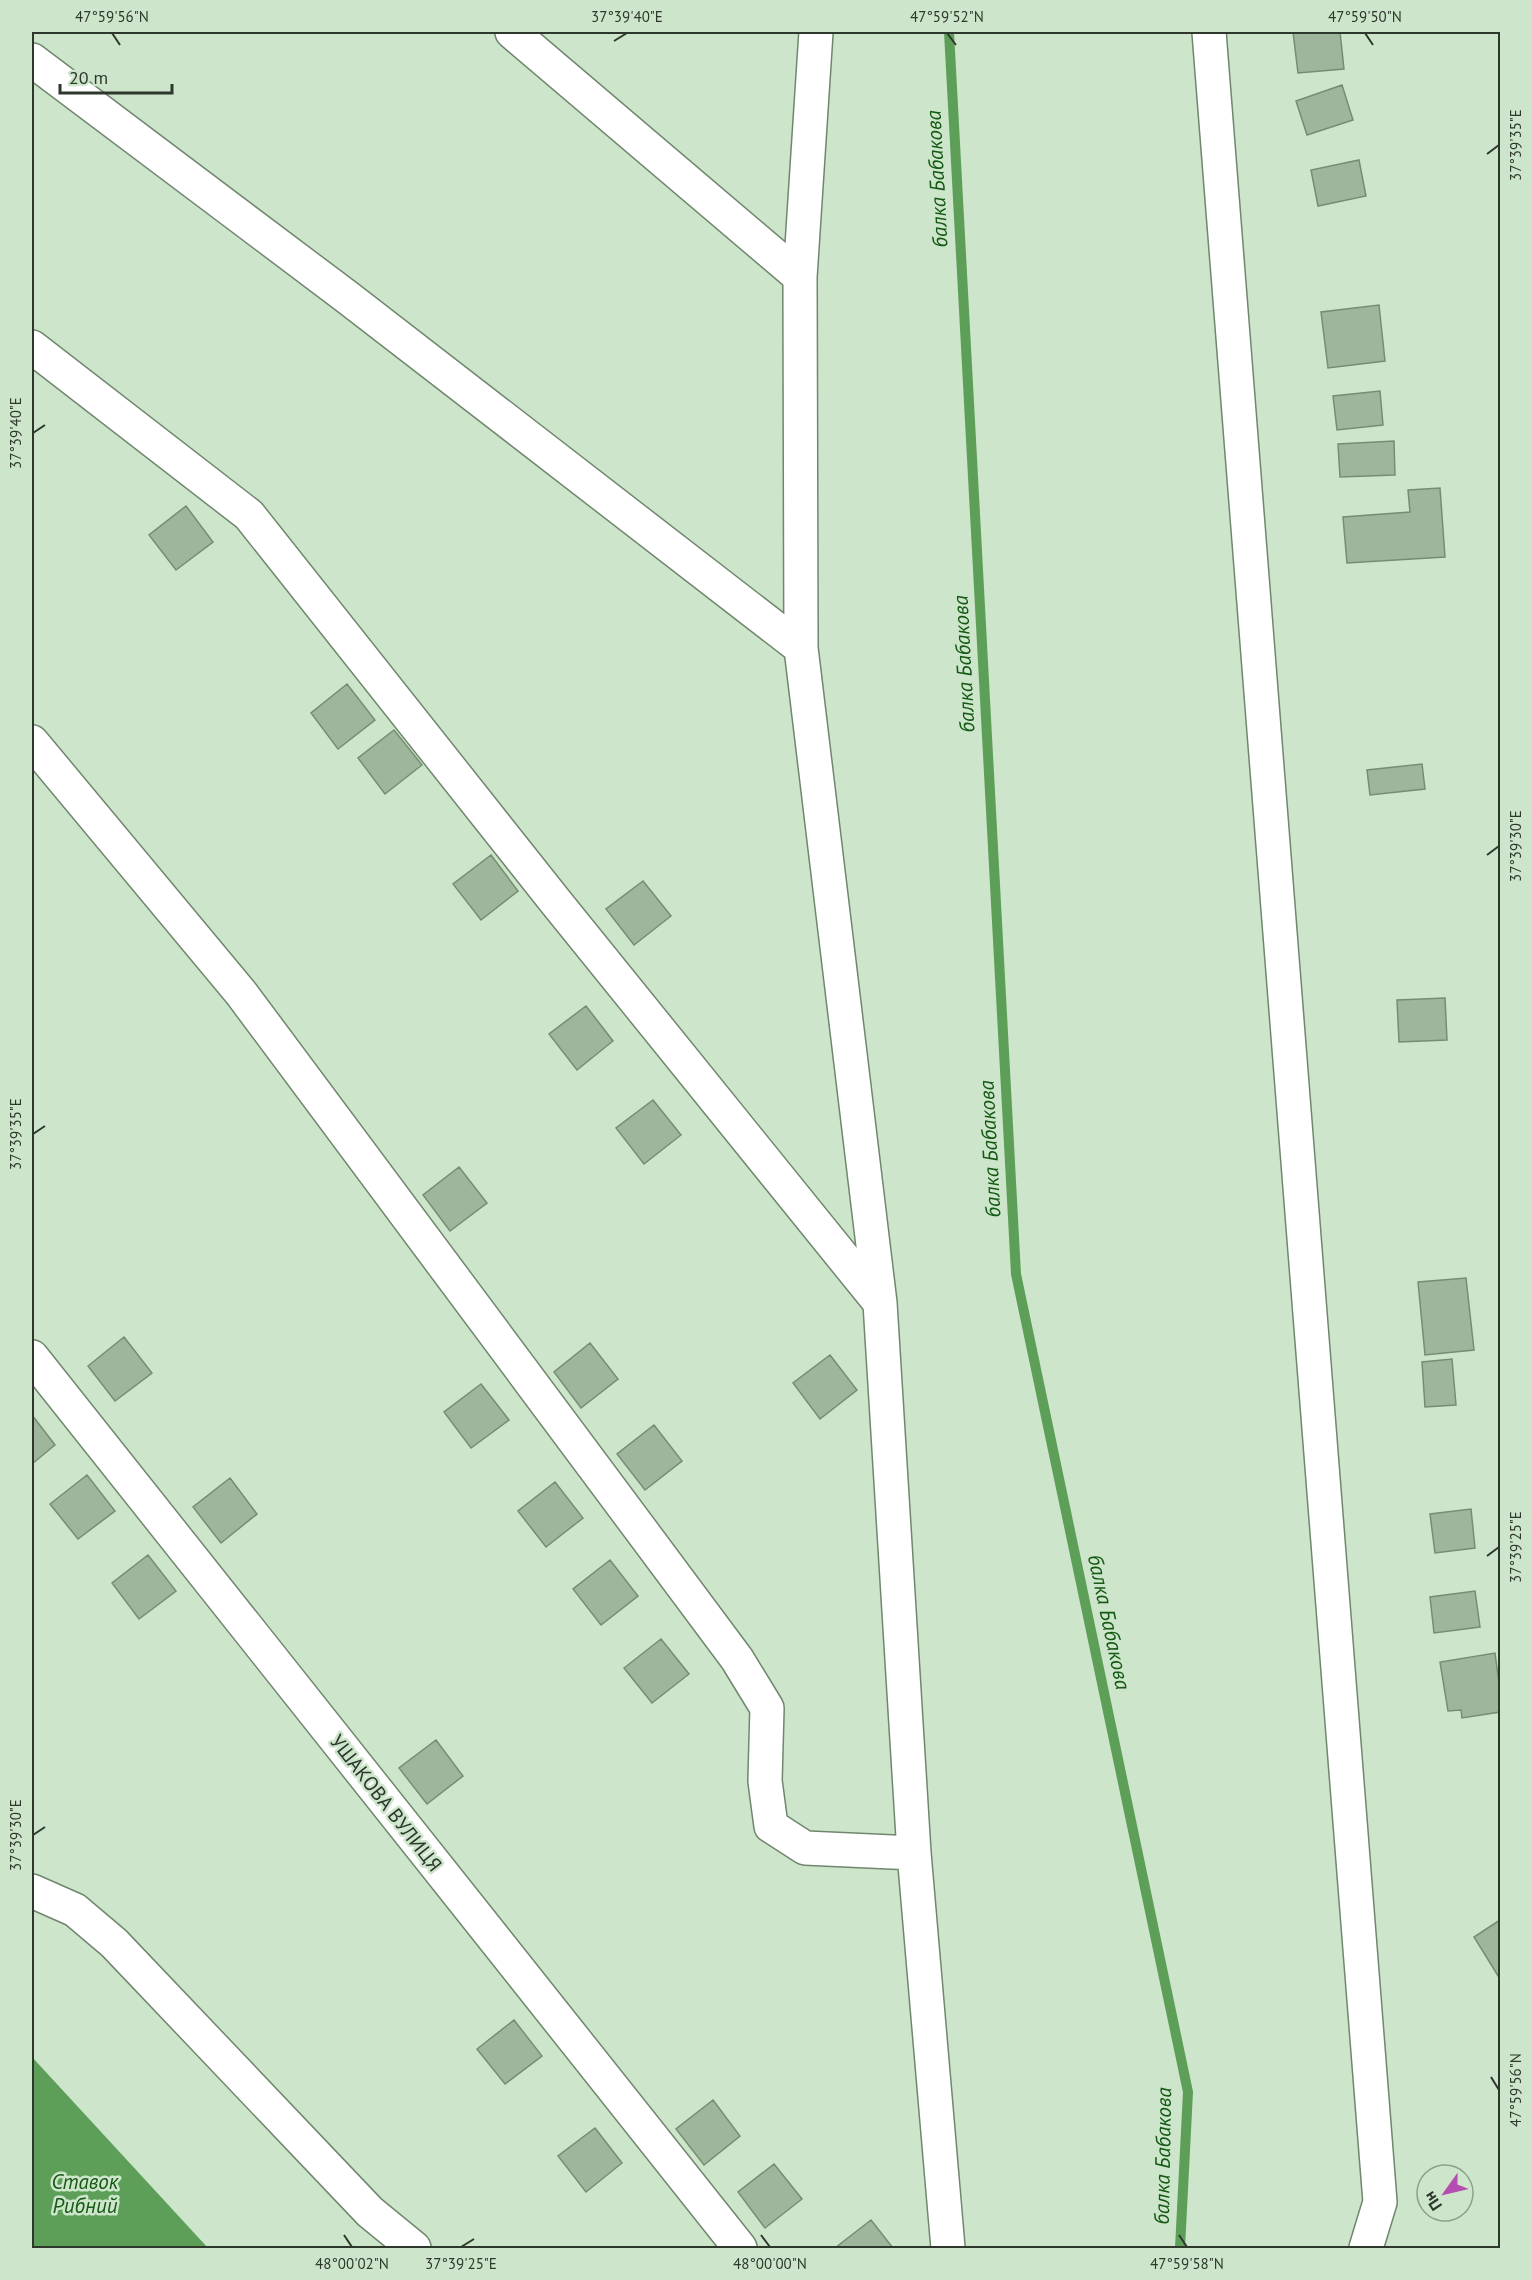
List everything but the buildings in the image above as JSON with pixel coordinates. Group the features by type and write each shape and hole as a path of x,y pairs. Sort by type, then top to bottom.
{"street":[{"path":"512,32 800,277"},
{"path":"816,32 800,277 801,648 880,1303 914,1853 948,2248"},
{"path":"1209,32 1380,2202 1366,2248"},
{"path":"32,60 347,297 801,648"},
{"path":"32,347 249,515 555,901 880,1303"},
{"path":"32,742 241,993 737,1659 766,1708 765,1781 771,1826 805,1848 914,1853"},
{"name":"УШАКОВА ВУЛИЦЯ","path":"32,1358 740,2248"},
{"path":"32,1891 75,1910 114,1943 370,2212 414,2248"}],"water":[{"name":"Ставок Рибний","path":"32,2057 208,2248 32,2248"}],"waterway":[{"name":"балка Бабакова","path":"949,32 1016,1274 1188,2092 1180,2248"}]}
